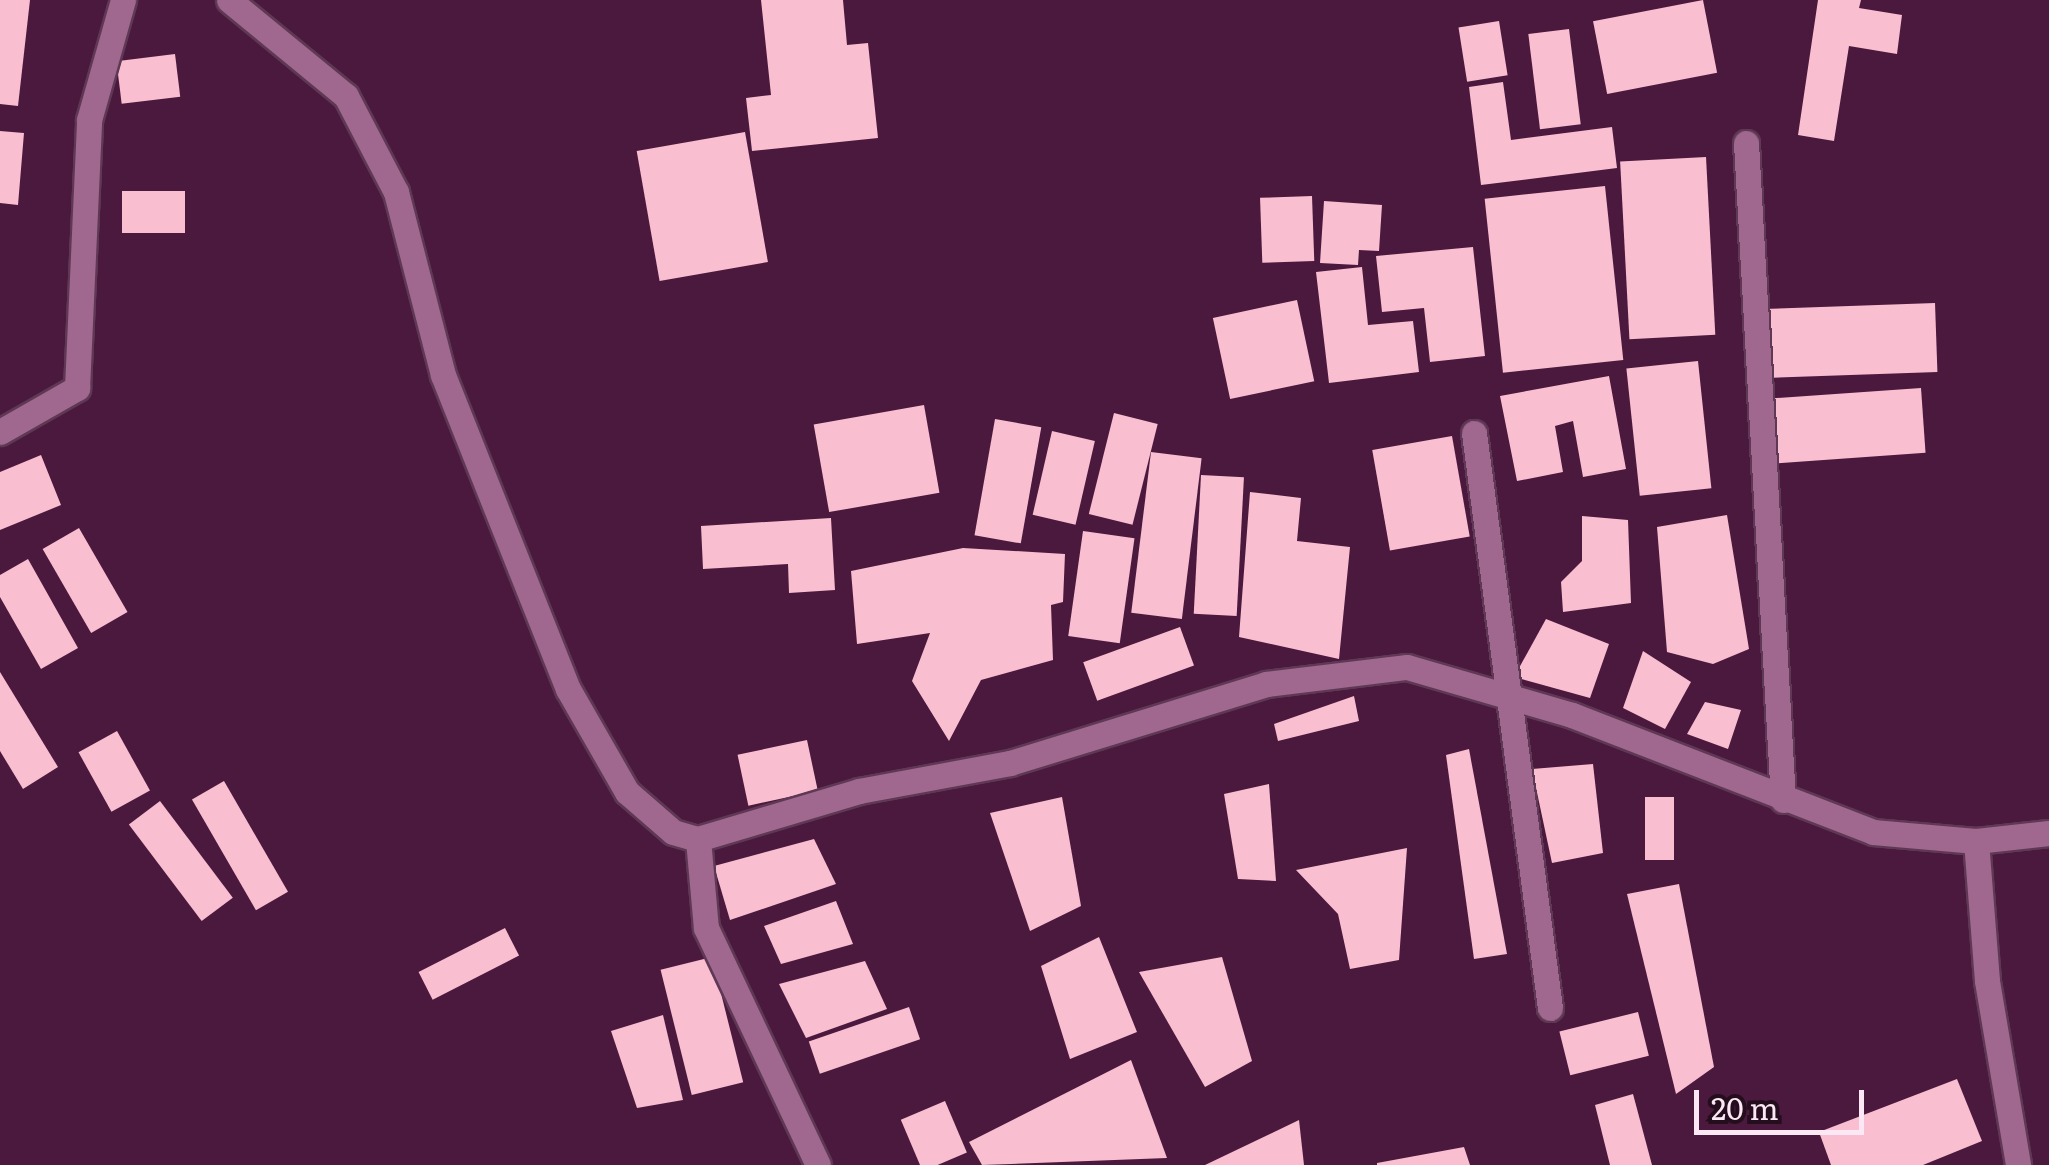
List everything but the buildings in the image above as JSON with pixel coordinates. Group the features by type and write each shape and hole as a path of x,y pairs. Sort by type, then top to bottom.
{"street":[{"path":"0,432 78,388 89,120 123,0"},
{"path":"229,0 346,96 396,192 443,375 568,689 627,792 673,832 698,839 1334,670 1407,667 1509,697 1873,832 1976,841 2049,833"},
{"path":"1746,143 1783,800"},
{"path":"1474,432 1550,1008"},
{"path":"698,839 706,928 818,1165"},
{"path":"1976,841 1987,981 2018,1165"}]}
